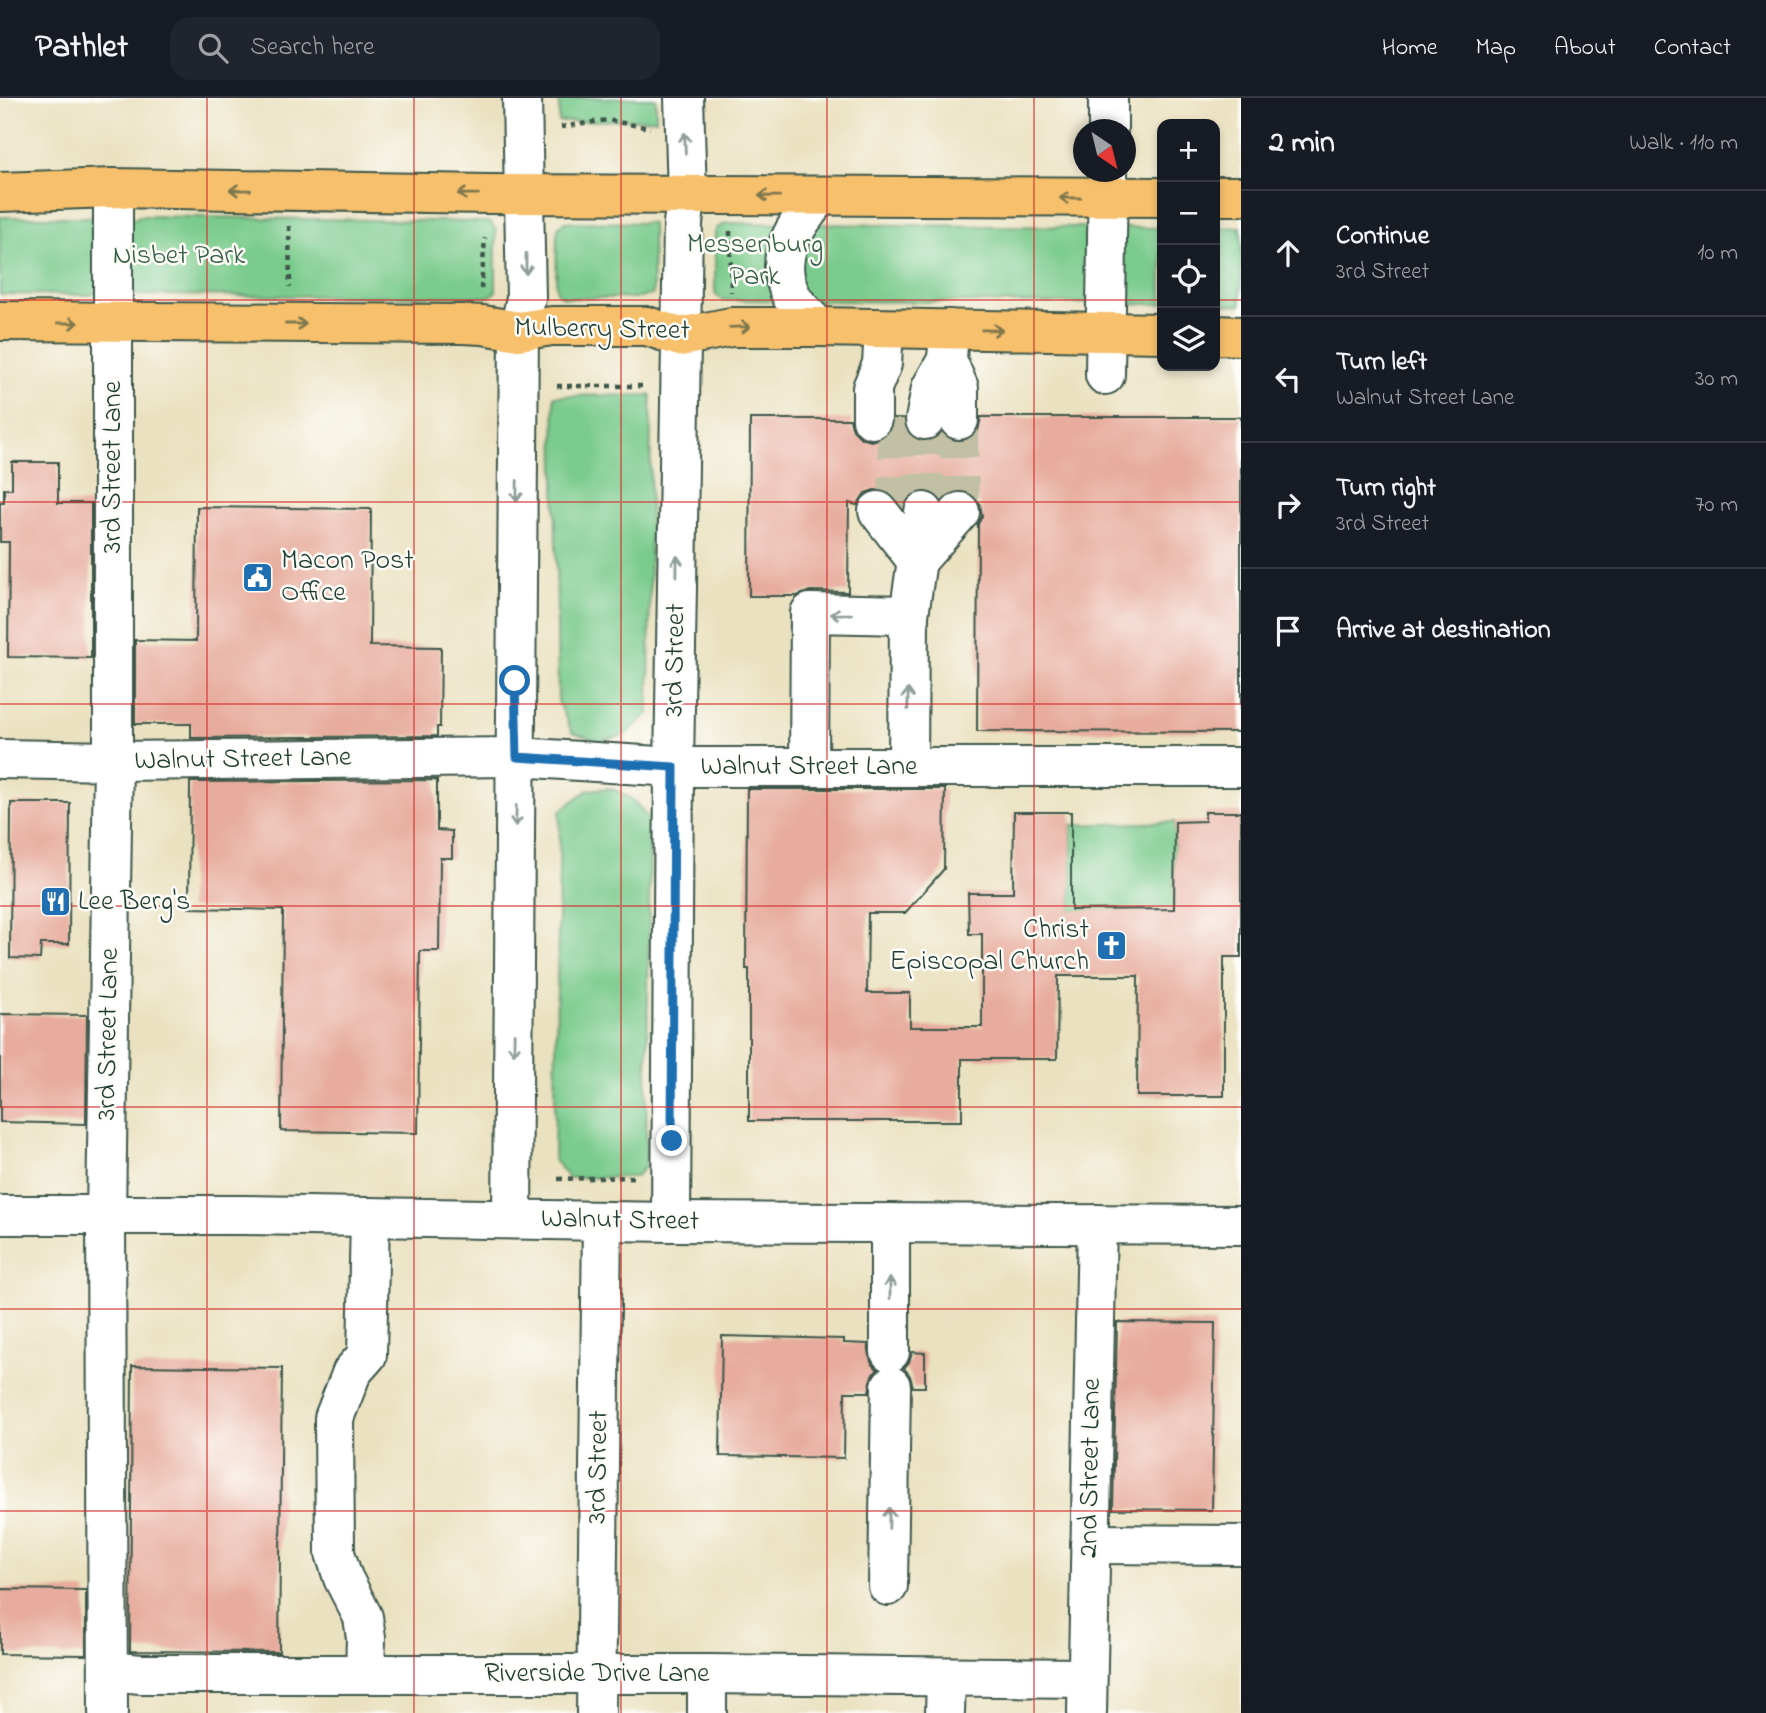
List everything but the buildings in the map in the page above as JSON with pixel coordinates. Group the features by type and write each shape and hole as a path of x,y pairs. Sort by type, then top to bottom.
{"main road":[{"path":"2,193 113,188 820,196 1109,185 1157,196"},
{"path":"1220,196 1241,196"},
{"name":"Mulberry Street","path":"0,321 473,324 519,331 552,326 647,326 680,337 731,327 818,327 883,347 1105,331 1157,333"},
{"path":"1220,335 1241,336"}],"street":[{"path":"512,1219 519,331 526,298 522,98"},
{"name":"3rd Street","path":"671,1222 680,337 682,223 687,194 684,98"},
{"path":"1108,98 1108,119"},
{"path":"1105,375 1109,185"},
{"name":"3rd Street Lane","path":"110,1711 107,1671 107,1215 113,761 113,188"},
{"path":"818,327 793,300 786,282 784,261 795,225 820,196"},
{"path":"883,347 872,388 920,419 959,388 948,344"},
{"path":"908,767 909,615 921,512 917,561"},
{"path":"809,767 810,613 909,615"},
{"name":"Walnut Street Lane","path":"0,759 113,761 517,757 674,767 1241,767"},
{"name":"Walnut Street","path":"0,1215 370,1217 602,1222 1241,1225"},
{"path":"365,1673 366,1639 363,1618 343,1578 335,1553 334,1418 352,1372 366,1355 370,1217"},
{"name":"3rd Street","path":"596,1713 602,1222"},
{"path":"888,1586 890,1223"},
{"name":"2nd Street Lane","path":"1087,1695 1097,1224"},
{"path":"1090,1544 1241,1545"},
{"name":"Riverside Drive Lane","path":"107,1671 142,1674 707,1674 945,1695 1087,1695"},
{"path":"707,1674 707,1713"}],"path":[{"path":"561,127 607,120 659,130"},
{"path":"730,223 731,300"},
{"path":"289,225 290,290"},
{"path":"481,294 485,232"},
{"path":"556,386 657,386"},
{"path":"558,1179 640,1177"}],"green space":[{"path":"559,98 656,98 656,119 559,122"},
{"name":"Nisbet Park","path":"140,216 490,222 496,230 496,291 489,297 137,295 133,292 97,292 90,295 0,294 0,217 92,217 97,220 134,219"},
{"path":"564,222 652,223 653,294 640,298 566,298 558,294 557,234 559,226"},
{"name":"Messenburg Park","path":"727,223 1157,228 1157,304 722,300 715,291 717,228"},
{"path":"1241,227 1241,305 1220,304 1220,228"},
{"path":"651,395 649,713 625,735 599,741 572,732 558,701 554,396"},
{"path":"609,788 632,800 650,821 646,1166 635,1177 568,1178 554,1160 560,811 588,790"},
{"path":"1175,822 1174,925 1127,910 1071,910 1071,825"}],"tunnel":[{"path":"896,419 898,513"},
{"path":"924,512 925,420"},
{"path":"959,420 960,512"}],"place":[{"name":"Macon Post Office","path":"258,577"},
{"name":"Lee Berg's","path":"55,902"},
{"name":"Christ Episcopal Church","path":"1112,946"}],"route":[{"path":"515,681 517,757 674,767 672,1141"}]}
